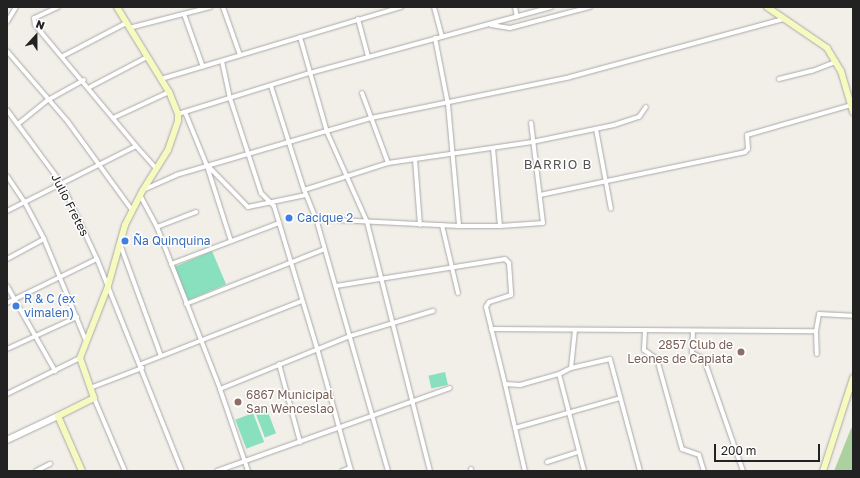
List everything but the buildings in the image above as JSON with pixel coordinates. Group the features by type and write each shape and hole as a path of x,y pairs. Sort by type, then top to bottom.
{"main road":[{"path":"82,471 58,416 94,398 80,358 108,286 120,244 132,210 157,169 175,135 178,114 169,92 127,26 117,7"},
{"path":"767,7 817,39 836,62 852,105 853,112"},
{"path":"823,471 853,378"}],"street":[{"path":"7,22 16,7"},
{"path":"58,7 33,20 42,35 84,80 113,118 157,169"},
{"path":"63,56 127,26 210,7"},
{"path":"223,7 240,55"},
{"path":"161,79 401,7"},
{"path":"434,7 442,36"},
{"path":"515,7 517,16"},
{"path":"178,114 368,56 442,36 491,25 551,7"},
{"path":"491,25 510,28 590,7"},
{"path":"184,14 203,67"},
{"path":"248,471 220,389 142,192 176,175 249,155 371,118 448,104 570,77 784,18"},
{"path":"358,19 368,56"},
{"path":"300,37 327,132 367,222 382,278 390,322 430,471"},
{"path":"435,38 448,104 459,226"},
{"path":"7,51 48,100 132,210"},
{"path":"90,87 147,57"},
{"path":"222,61 230,98 261,193 274,206 317,348 340,428 350,470 342,471"},
{"path":"779,79 812,72 836,62"},
{"path":"18,124 48,100 84,80"},
{"path":"271,86 288,143 304,190 316,219 388,471"},
{"path":"113,118 169,92"},
{"path":"362,93 388,163"},
{"path":"540,194 745,152 748,149 747,134 852,105"},
{"path":"304,190 388,163 532,142 596,129 635,119 642,114 646,107"},
{"name":"Julio Fretes","path":"7,110 62,184 97,259 182,471"},
{"path":"186,112 207,166 231,241"},
{"path":"316,219 442,226 500,226 543,223 531,124"},
{"path":"596,129 612,209"},
{"path":"7,211 24,201 62,184 136,146"},
{"path":"493,148 500,226"},
{"path":"415,159 420,225"},
{"path":"207,166 244,205 248,207 306,195"},
{"path":"7,176 24,201 44,239 86,341"},
{"path":"157,227 196,212"},
{"path":"171,264 279,223"},
{"path":"442,226 458,293"},
{"path":"7,259 44,239"},
{"path":"120,244 160,356"},
{"path":"186,304 290,261 324,249"},
{"path":"7,303 97,259"},
{"path":"336,286 504,259 509,263 512,293 509,298 487,304 491,329 525,471"},
{"path":"7,286 55,371"},
{"path":"90,388 160,356 302,301"},
{"path":"220,389 317,348 390,322 433,311"},
{"path":"817,354 816,332 819,314 853,316"},
{"path":"7,349 77,317"},
{"path":"491,329 816,332"},
{"path":"572,368 574,330"},
{"path":"645,330 644,350 657,359 682,449 699,455 704,471"},
{"path":"694,331 692,353 703,357 743,471"},
{"path":"7,394 80,358"},
{"path":"505,384 520,385 560,374 572,368 610,359 640,471"},
{"path":"279,364 300,442"},
{"path":"560,374 578,452 584,471"},
{"path":"217,471 244,460 340,428 372,414 450,388"},
{"path":"94,398 125,471"},
{"path":"515,428 568,411 620,398"},
{"path":"7,440 58,416"},
{"path":"547,462 578,452"},
{"path":"36,471 50,464"}],"green space":[{"path":"212,251 226,284 188,300 174,267"},
{"path":"445,372 448,385 431,388 428,376"},
{"path":"266,407 276,433 265,437 255,411"},
{"path":"253,413 264,442 246,449 235,420"},
{"path":"853,425 853,471 834,471 850,431"}],"place":[{"name":"Cacique 2","path":"289,218"},
{"name":"Ña Quinquina","path":"125,241"},
{"name":"R & C (ex vimalen)","path":"16,306"},
{"name":"2857 Club de Leones de Capiata","path":"741,352"},
{"name":"6867 Municipal San Wenceslao","path":"238,402"}],"district":[{"name":"BARRIO B","path":"558,164"}]}
